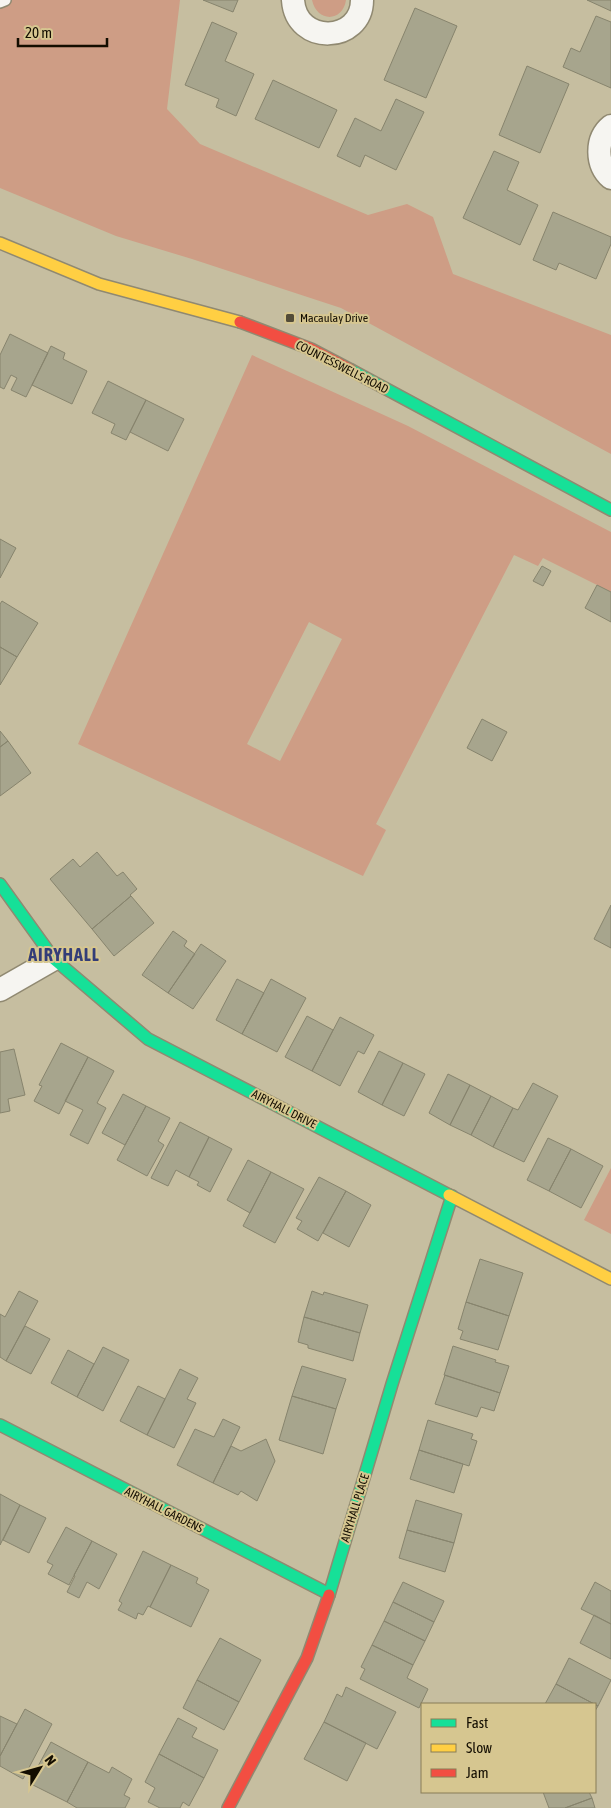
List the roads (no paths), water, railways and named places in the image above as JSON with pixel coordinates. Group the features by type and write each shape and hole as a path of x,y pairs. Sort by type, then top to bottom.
{"street":[{"path":"293,0 299,19 307,28 318,33 330,34 342,31 352,24 359,14 362,0"},
{"path":"611,126 602,139 599,152 601,164 611,178"},
{"name":"COUNTESSWELLS ROAD","path":"0,243 99,284 243,323 311,349 611,510"},
{"name":"AIRYHALL DRIVE","path":"0,884 54,959 148,1039 611,1279"},
{"path":"0,990 54,959"},
{"name":"AIRYHALL PLACE","path":"228,1808 307,1658 329,1594 392,1384 452,1196"},
{"name":"AIRYHALL GARDENS","path":"0,1425 329,1594"}],"lane":[{"path":"0,2 5,0"}],"place":[{"name":"Macaulay Drive","path":"290,318"}],"district":[{"name":"AIRYHALL","path":"64,954"}]}
